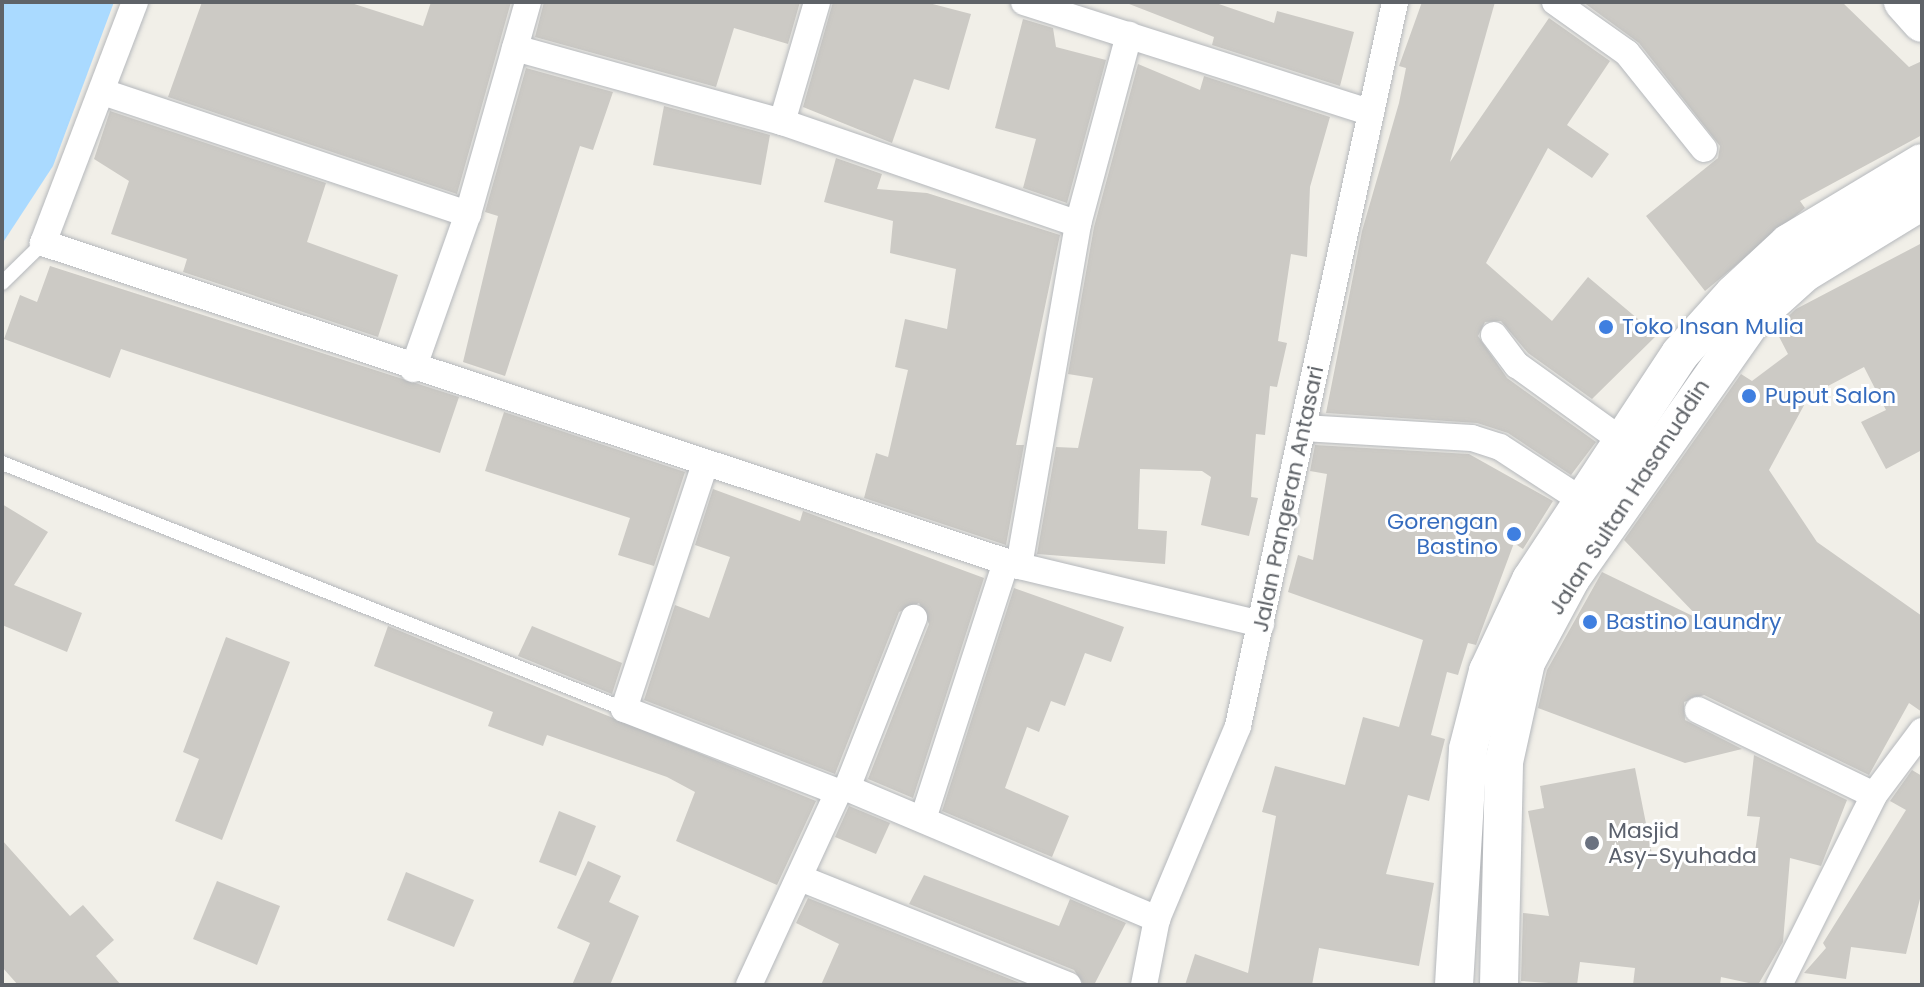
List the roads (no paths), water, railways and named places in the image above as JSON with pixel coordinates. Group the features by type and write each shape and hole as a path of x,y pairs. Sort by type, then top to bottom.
{"street":[{"path":"135,2 43,243 413,369 1013,564 1261,624"},
{"path":"413,369 468,214 528,2"},
{"path":"782,122 817,2"},
{"path":"1024,2 1065,8 1129,35 1371,113"},
{"name":"Jalan Pangeran Antasari","path":"1144,985 1157,919 1227,760 1261,624 1395,2"},
{"path":"1555,2 1627,53 1704,149"},
{"path":"1903,2 1922,23"},
{"path":"923,819 1013,564 1078,224 1129,35"},
{"path":"515,48 782,122 1078,224"},
{"path":"103,92 468,214"},
{"name":"Jalan Sultan Hasanuddin","path":"1454,985 1468,749 1488,671 1531,580 1680,354 1734,294 1789,243 1922,163"},
{"name":"Jalan Sultan Hasanuddin","path":"1499,985 1504,762 1526,662 1571,578 1752,320 1804,273 1922,201"},
{"path":"1494,335 1517,365 1621,440"},
{"path":"1303,428 1472,438 1500,447 1581,500"},
{"path":"705,464 624,709 923,819 1157,919"},
{"path":"749,985 842,790 914,618"},
{"path":"1698,710 1874,795"},
{"path":"1779,985 1874,795 1914,757 1922,731"},
{"path":"800,878 1068,985"}],"lane":[{"path":"2,283 43,243"},
{"path":"2,463 624,709"}],"water":[{"path":"2,2 114,2 53,166 2,244"}],"place":[{"name":"Toko Insan Mulia","path":"1606,327"},
{"name":"Puput Salon","path":"1749,396"},
{"name":"Gorengan Bastino","path":"1514,534"},
{"name":"Bastino Laundry","path":"1590,622"},
{"name":"Masjid Asy-Syuhada","path":"1592,843"}]}
